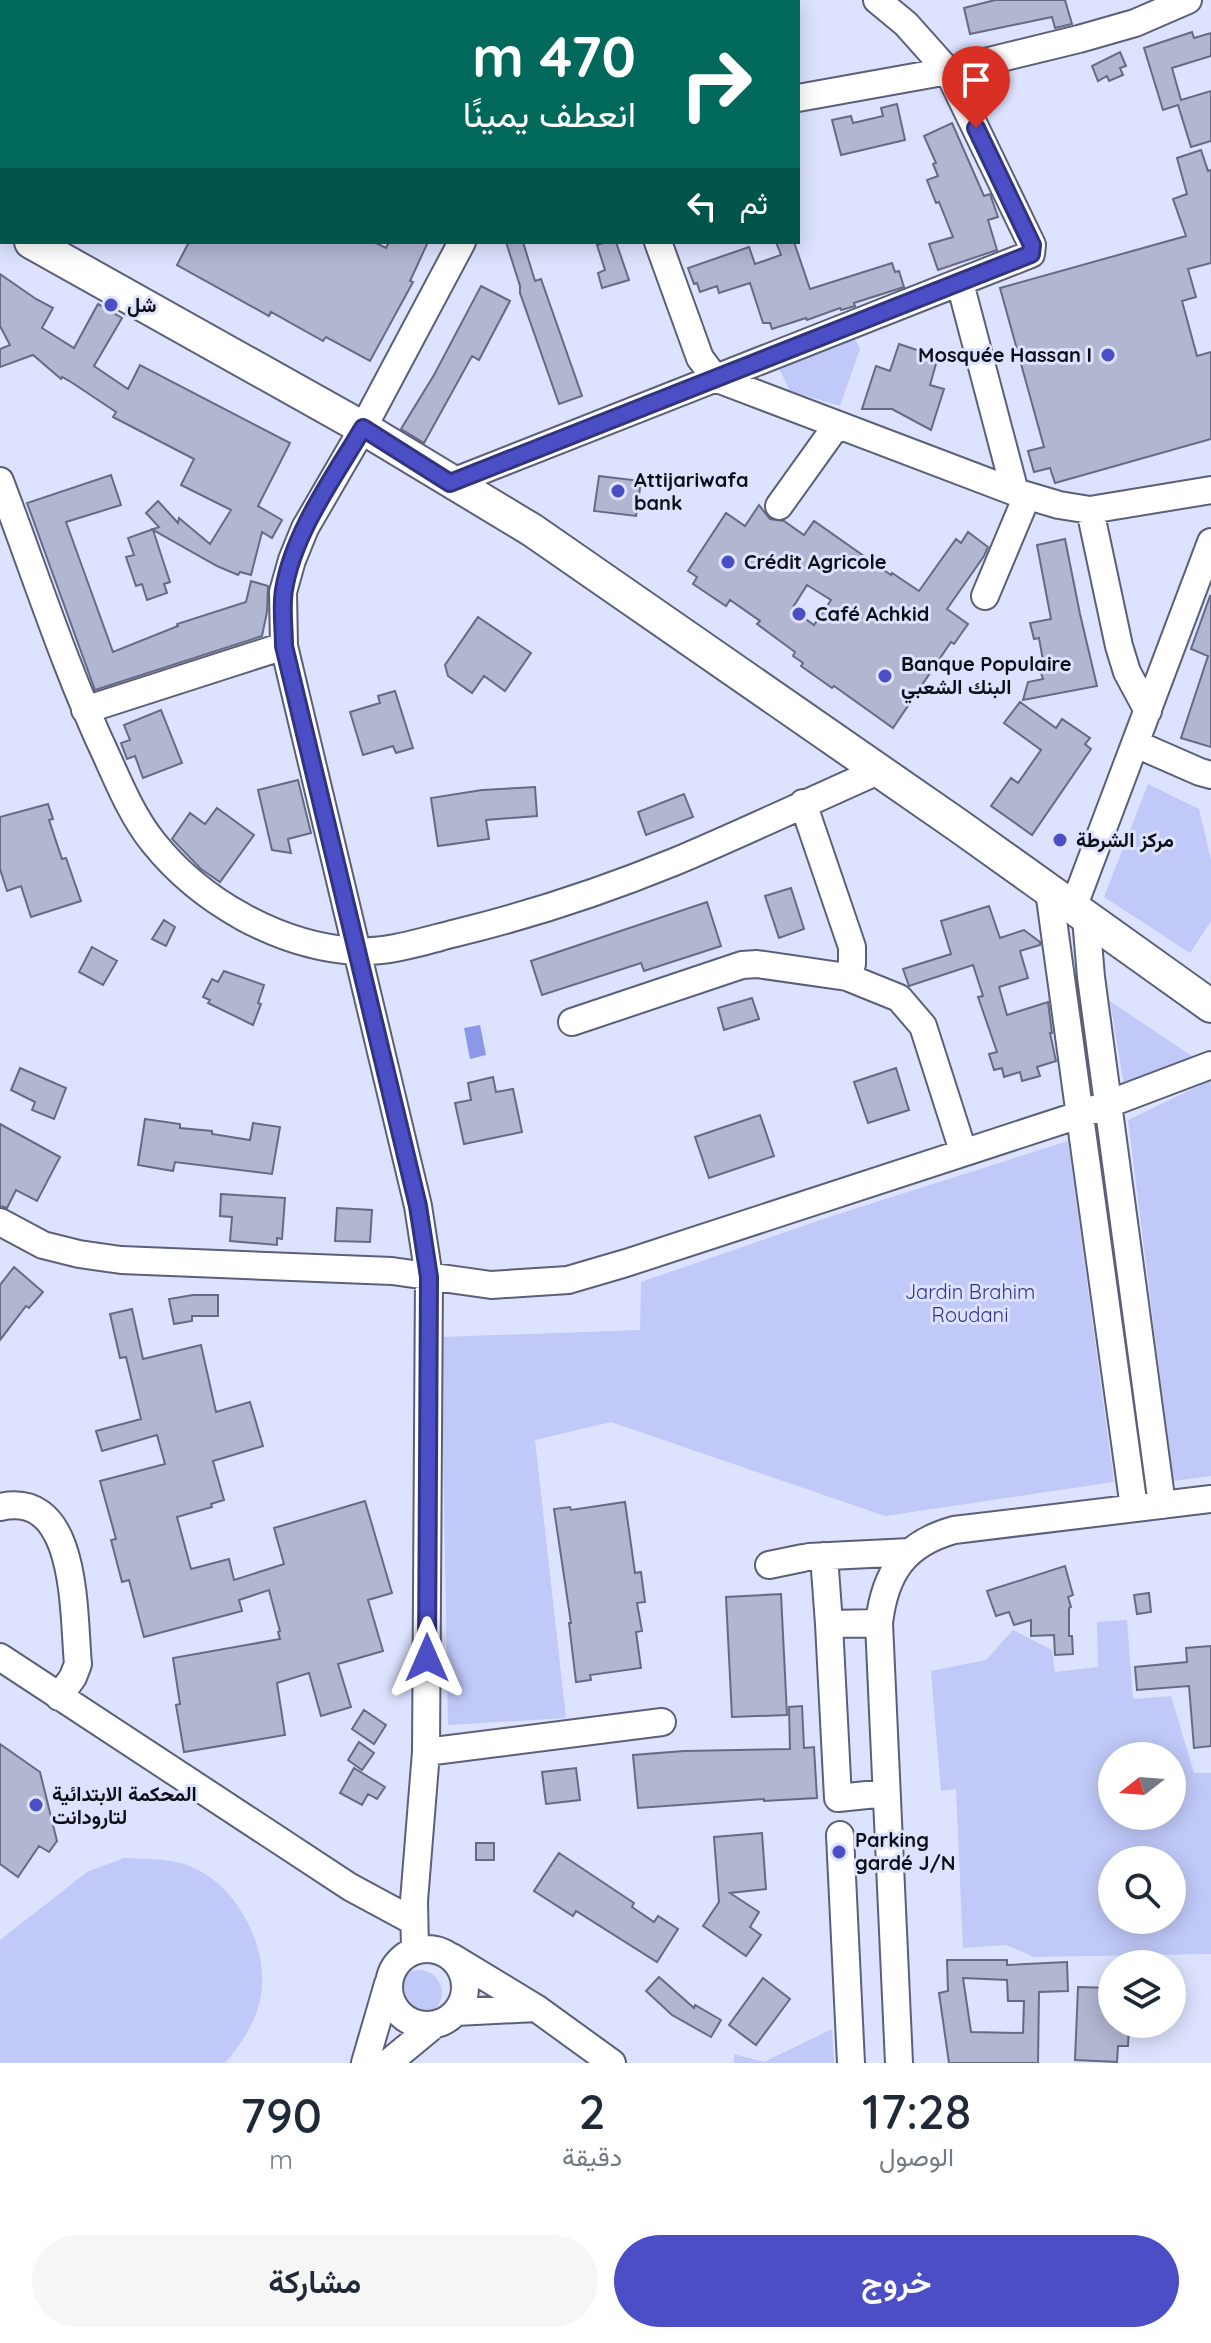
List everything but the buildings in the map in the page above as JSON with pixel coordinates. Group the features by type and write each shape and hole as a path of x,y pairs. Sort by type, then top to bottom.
{"main road":[{"path":"35,244 363,428 532,530 959,826 1211,1006"}],"street":[{"path":"450,483 1031,254 1032,245 948,71 906,24 877,0"},
{"path":"800,98 948,71 1135,23 1188,0"},
{"path":"415,1950 413,1921 426,1752 429,1277 418,1206 284,646 283,592 305,528 363,428 461,244"},
{"path":"659,244 700,358 715,378 1021,494 1059,505 1090,510 1211,490"},
{"path":"960,283 1021,494 985,596"},
{"path":"779,506 837,425"},
{"path":"0,481 85,710 128,803 152,841 185,878 227,907 275,932 322,947 357,951 384,949 471,929 578,898 673,862 878,771"},
{"path":"1090,510 1119,646 1127,672 1148,711"},
{"path":"1134,1508 1079,1115 1069,906 1136,744 1211,542"},
{"path":"85,710 284,646"},
{"path":"1136,744 1211,775"},
{"path":"803,803 852,947 852,964 847,977"},
{"path":"1069,906 1091,977 1162,1505"},
{"path":"572,1022 742,965 757,964 847,977 899,998 923,1026 963,1151"},
{"path":"0,1222 43,1245 121,1260 392,1271 491,1285 568,1280 1079,1115 1211,1065"},
{"path":"1105,1305 1135,1301"},
{"path":"899,2063 879,1623 883,1596 893,1572 910,1552 930,1538 954,1530 1211,1499"},
{"path":"0,1507 25,1505 49,1519 63,1547 70,1571 78,1664 59,1697"},
{"path":"769,1565 812,1557 910,1552"},
{"path":"812,1557 829,1624 838,1798 886,1793"},
{"path":"829,1624 879,1623"},
{"path":"0,1657 350,1887 413,1921"},
{"path":"426,1752 662,1722"},
{"path":"840,1835 851,2063"},
{"path":"365,2063 394,1967 415,1950 429,1948 449,1955 536,2008 612,2063"},
{"path":"388,2063 445,2018 464,1998 465,1982 460,1967 449,1955"},
{"path":"389,1980 389,1995 395,2008 406,2019 419,2024 445,2018 536,2008"}],"green space":[{"path":"853,334 860,349 840,406 790,391 775,360"},
{"path":"1148,784 1199,809 1211,860 1211,921 1190,953 1104,897"},
{"path":"1110,1001 1196,1059 1124,1085"},
{"path":"1211,1080 1211,1476 1173,1481 1128,1120"},
{"name":"Jardin Brahim Roudani","path":"1068,1141 1114,1482 885,1516 611,1422 535,1440 566,1718 448,1725 441,1337 640,1330 641,1282 835,1215"},
{"path":"1127,1620 1133,1699 1171,1696 1185,1742 1098,1742 1098,1830 1186,1830 1186,1746 1194,1773 1211,1773 1211,1954 1186,1954 1186,1950 1098,1950 1098,1956 1034,1957 1006,1945 963,1948 956,1789 941,1791 931,1671 986,1660 1013,1630 1052,1650 1055,1672 1098,1667 1097,1622"},
{"path":"124,1858 164,1860 193,1867 215,1881 238,1906 254,1937 262,1970 261,1998 244,2037 225,2063 0,2063 0,1940 87,1872"},
{"path":"419,1970 435,1977 442,1993 435,2009 419,2016 403,2009 396,1993 403,1977"},
{"path":"832,2029 834,2063 734,2063 734,2054 764,2062"}],"water":[{"path":"480,1025 486,1055 470,1059 464,1028"},
{"path":"1106,1133 1150,1462 1134,1464 1091,1135"}],"place":[{"name":"شل","path":"111,305"},
{"name":"Mosquée Hassan I","path":"1108,355"},
{"name":"Attijariwafa bank","path":"618,491"},
{"name":"Crédit Agricole","path":"728,562"},
{"name":"Café Achkid","path":"799,614"},
{"name":"Banque Populaire البنك الشعبي","path":"885,676"},
{"name":"مركز الشرطة","path":"1060,840"},
{"name":"المحكمة الابتدائية لتارودانت","path":"36,1805"},
{"name":"Parking gardé J/N","path":"839,1852"}],"route":[{"path":"427,1658 429,1277 418,1206 284,646 283,592 292,560 305,528 363,428 450,483 1031,254 1032,245 976,128"}]}
